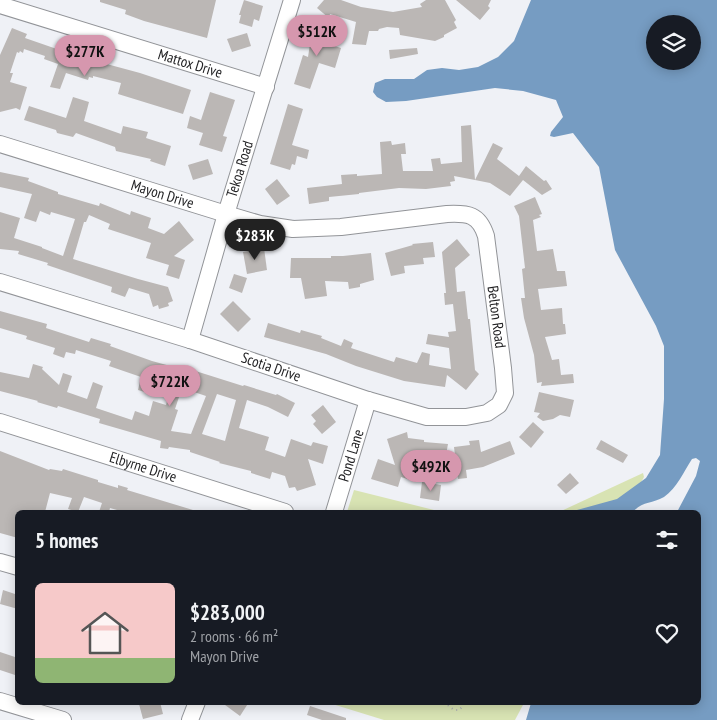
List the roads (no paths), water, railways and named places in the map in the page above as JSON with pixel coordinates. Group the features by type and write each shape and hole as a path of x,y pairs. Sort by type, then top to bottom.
{"street":[{"name":"Tekoa Road","path":"190,340 226,214 292,0"},
{"name":"Mattox Drive","path":"0,5 266,87"},
{"name":"Mayon Drive","path":"0,144 260,224 294,229 341,227 462,213 476,218"},
{"name":"Belton Road","path":"476,218 482,225 486,236 505,393 499,405 487,413"},
{"name":"Scotia Drive","path":"0,282 190,340 368,400 427,417 466,417 487,413"},
{"name":"Pond Lane","path":"335,510 368,400"},
{"name":"Elbyrne Drive","path":"0,422 279,510"},
{"path":"0,562 15,566"},
{"path":"0,701 63,720"},
{"path":"190,720 196,705"}],"water":[{"path":"531,0 717,0 717,720 526,720 530,705 701,705 701,510 678,510 696,476 700,461 696,458 692,459 676,484 664,497 644,504 634,510 577,510 617,499 646,478 660,455 664,399 664,346 656,326 615,250 599,167 573,133 554,137 550,136 563,117 556,100 523,91 495,88 406,101 386,102 377,97 373,92 375,83 385,79 414,79 427,70 442,68 459,70 478,67 498,57 514,41"}]}
